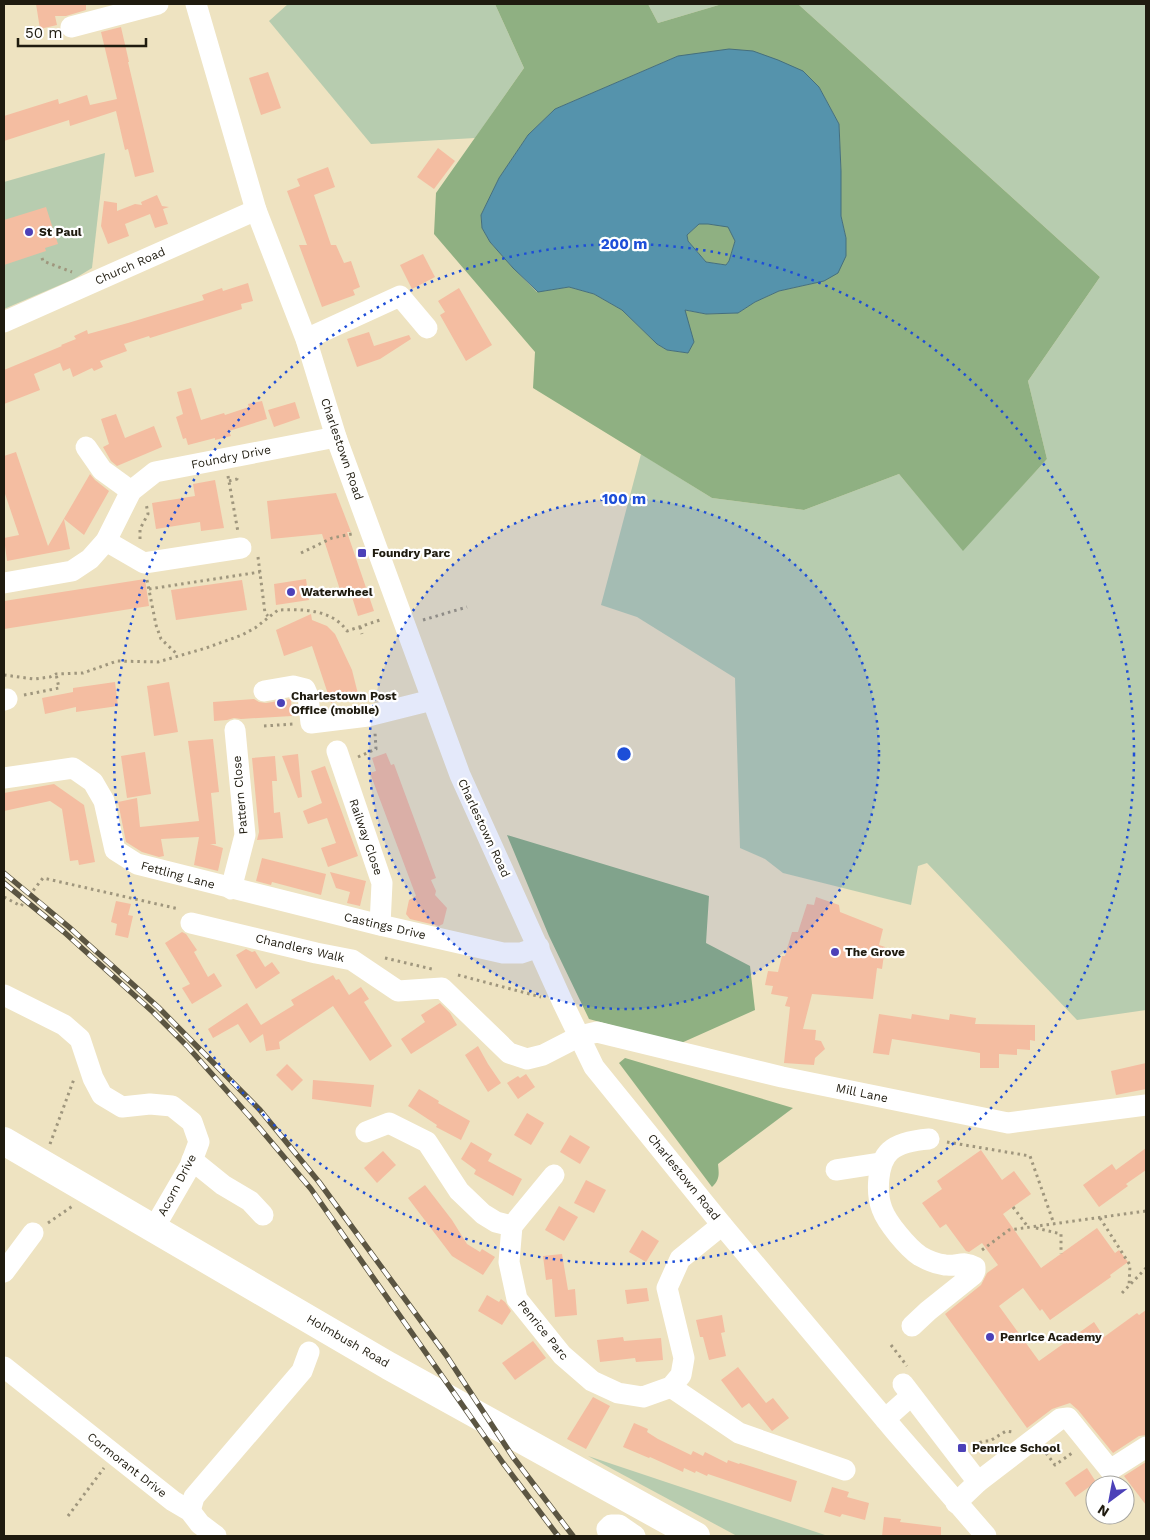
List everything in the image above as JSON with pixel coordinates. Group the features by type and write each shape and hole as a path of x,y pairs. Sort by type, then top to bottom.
{"highway":[{"name":"Holmbush Road","path":"4,1141 389,1366 696,1536"}],"street":[{"path":"71,27 158,4"},
{"name":"Charlestown Road","path":"196,4 256,210 306,339 336,437 460,775 594,1067 722,1225 956,1503 986,1536"},
{"name":"Church Road","path":"4,322 256,210"},
{"path":"306,339 400,296 426,328"},
{"name":"Foundry Drive","path":"4,583 72,571 90,559 106,541 155,472 336,437"},
{"path":"86,447 102,470 141,493"},
{"path":"106,541 144,563 250,552"},
{"path":"264,691 293,686 305,690 308,696 311,723 368,716 432,700"},
{"name":"Pattern Close","path":"231,889 245,835 234,730"},
{"name":"Railway Close","path":"339,758 382,883 380,925"},
{"name":"Fettling Lane","path":"4,778 73,768 93,782 104,801 115,850 138,864 231,889"},
{"name":"Castings Drive","path":"231,889 503,953 521,953 539,947"},
{"name":"Chandlers Walk","path":"191,923 316,954 352,960 398,991 442,988 509,1053 526,1059 543,1055 580,1036"},
{"name":"Acorn Drive","path":"4,995 64,1025 80,1039 93,1078 102,1095 122,1107 150,1104 172,1106 192,1122 199,1142 192,1160 154,1228"},
{"name":"Mill Lane","path":"580,1036 597,1032 782,1077 1008,1123 1146,1105"},
{"path":"366,1132 389,1123 427,1142 459,1190 483,1214 496,1222 512,1226 554,1175"},
{"path":"912,1326 973,1275 975,1271 975,1267 968,1263 947,1266 920,1255 905,1242 882,1211 879,1177 882,1163 890,1150 904,1143 929,1139"},
{"path":"192,1160 223,1185 250,1201 263,1215"},
{"path":"836,1170 882,1163"},
{"path":"722,1225 680,1259 667,1288 684,1358 680,1375 671,1387 739,1434 845,1470"},
{"name":"Penrice Parc","path":"512,1226 509,1262 517,1299 562,1356 592,1381 618,1393 643,1397 671,1387"},
{"path":"4,1272 34,1233"},
{"path":"199,1527 194,1498 311,1366"},
{"name":"Cormorant Drive","path":"4,1367 173,1501 199,1527"},
{"path":"884,1418 907,1390 978,1482"},
{"path":"956,1503 978,1482 1065,1417 1068,1418 1110,1470 1146,1447"},
{"path":"609,1536 607,1529 610,1525 619,1525 635,1536"}],"path":[{"path":"42,258 43,261 79,275 87,285"},
{"path":"218,477 228,475 250,552 260,572 265,613 268,616"},
{"path":"141,493 146,502 148,514 140,529 144,563 156,625 161,639 178,655"},
{"path":"301,553 332,538 371,531"},
{"path":"149,589 260,572"},
{"path":"4,675 34,679 50,677 56,674 83,672 117,661 158,662 242,635 255,628 278,610 312,611 329,616 342,624 347,631 360,626 467,607"},
{"path":"360,626 362,634"},
{"path":"11,698 59,688 56,674"},
{"path":"264,726 311,723"},
{"path":"339,758 376,749 376,740"},
{"path":"4,896 21,906 43,878"},
{"path":"41,1162 51,1143 80,1064 87,1059"},
{"path":"929,1139 1030,1156 1054,1224"},
{"path":"34,1233 93,1192"},
{"path":"1013,1207 1031,1227 1061,1234 1061,1254"},
{"path":"972,1265 984,1248 1009,1230 1146,1211"},
{"path":"1100,1218 1130,1265 1129,1286"},
{"path":"1122,1293 1146,1268"},
{"path":"968,1450 983,1441 990,1441 1006,1431 1026,1433 1031,1441 1043,1450 1055,1465 1087,1443"},
{"path":"68,1516 113,1455"}],"green space":[{"path":"288,4 495,4 524,68 475,138 371,144 269,21"},
{"path":"495,4 648,4 658,23 722,4 798,4 1100,277 1028,381 1047,459 963,551 899,474 804,510 712,498 533,388 535,352 434,234 436,193 524,68","holes":["678,56 819,87 839,124 841,216 846,238 846,256 824,281 779,291 755,302 738,313 706,314 684,310 694,342 688,353 667,350 657,344 622,310 594,294 569,287 537,292 490,242 482,228 481,215 499,178 528,135 555,109"]},
{"path":"648,4 722,4 658,23"},
{"path":"798,4 1146,4 1146,1010 1077,1020 927,863 918,866 911,905 783,873 765,859 740,848 735,678 637,617 601,605 641,454 712,498 804,510 899,474 963,550 1047,459 1028,381 1100,277"},
{"path":"105,153 92,268 74,279 4,309 4,182"},
{"path":"699,224 728,226 735,241 726,265 706,262 688,241 687,235"},
{"path":"507,835 709,896 706,943 750,966 755,1010 679,1044 589,1019 549,936"},
{"path":"625,1058 793,1108 718,1164 718,1177 712,1187 619,1063"},
{"path":"588,1456 828,1536 737,1536"}],"water":[{"path":"729,49 753,51 803,71 819,87 839,124 841,216 846,238 846,256 838,273 824,281 779,291 755,302 738,313 706,314 685,310 694,342 688,353 667,350 657,344 622,310 594,294 569,287 538,292 490,242 482,228 481,215 499,178 528,135 555,109 678,56","holes":["699,224 728,227 735,241 726,265 706,262 688,241 687,235"]}],"building":[{"path":"36,4 86,4 86,10 66,16 55,16 57,25 40,29"},
{"path":"121,27 154,172 135,177 128,149 125,150 116,111 70,126 69,120 4,141 4,116 58,99 59,104 87,95 90,105 117,99 101,32"},
{"path":"268,72 281,108 261,115 249,78"},
{"path":"438,148 455,161 434,189 417,177"},
{"path":"328,167 335,187 314,195 331,245 336,245 344,263 351,261 360,287 353,290 355,295 322,307 299,245 307,245 287,191 300,186 297,179"},
{"path":"157,195 162,206 169,207 163,209 168,224 155,228 150,214 125,224 129,236 108,244 101,226 104,201 117,203 117,211 135,204 142,205 141,202"},
{"name":"St Paul","path":"46,207 58,244 45,248 46,251 4,265 4,220"},
{"path":"423,254 435,277 412,289 400,265"},
{"path":"248,283 253,301 241,304 242,309 150,338 149,336 124,344 127,351 100,361 103,367 94,371 92,368 73,377 70,368 63,371 60,363 34,374 40,390 4,404 4,370 62,346 76,339 74,336 87,330 88,334 128,323 204,300 202,295 222,288 223,291"},
{"path":"459,288 492,345 466,361 440,315 445,312 438,301"},
{"path":"369,332 374,346 409,335 411,339 380,359 357,367 347,339"},
{"path":"191,388 201,420 224,413 225,415 249,407 248,404 262,401 267,419 229,431 231,436 188,445 186,438 183,439 176,417 183,414 177,392"},
{"path":"295,402 300,418 274,427 268,410"},
{"path":"116,414 125,438 154,426 162,447 117,466 111,461 103,447 109,444 101,419"},
{"path":"16,452 48,546 90,474 109,491 84,535 64,519 70,549 7,561 4,538 19,535 4,491 4,456"},
{"path":"215,480 224,528 201,531 200,522 156,529 152,503 195,496 193,484"},
{"path":"336,493 351,532 347,532 374,611 358,616 352,597 355,594 342,596 322,534 271,539 267,501"},
{"path":"145,579 149,606 4,629 4,601"},
{"name":"Waterwheel","path":"306,579 309,600 276,605 274,584"},
{"path":"242,580 247,610 176,620 171,590"},
{"path":"311,614 312,620 327,626 335,634 352,670 358,694 331,703 312,646 284,656 276,630"},
{"path":"115,682 118,706 76,712 76,707 45,714 42,698 73,692 73,688"},
{"path":"169,682 178,732 154,736 147,686"},
{"path":"254,699 266,703 291,699 292,716 234,718 214,721 213,702"},
{"path":"213,739 219,792 211,793 216,844 210,844 223,848 218,871 194,865 199,837 161,839 164,856 159,857 142,852 126,842 118,802 137,798 140,827 199,821 188,741"},
{"path":"145,752 151,794 127,798 121,756"},
{"path":"386,753 391,765 394,764 436,878 431,880 436,891 435,895 447,908 443,924 439,926 410,919 406,914 409,900 416,896 370,773 376,771 372,758"},
{"path":"298,754 302,797 298,798 282,756"},
{"path":"275,756 277,781 272,781 274,813 280,812 283,838 257,840 259,832 252,758"},
{"path":"325,766 358,856 328,867 321,848 336,843 327,818 308,824 303,811 322,803 311,771"},
{"path":"54,784 84,805 95,862 79,865 78,860 70,861 62,809 50,801 4,811 4,793"},
{"path":"262,858 326,874 321,895 272,882 271,885 256,881"},
{"path":"330,872 366,881 360,906 347,903 350,892 336,888"},
{"name":"The Grove","path":"816,897 839,905 840,912 883,929 879,945 885,947 882,969 877,968 873,999 812,994 803,1029 816,1030 815,1040 821,1041 825,1049 815,1058 814,1065 784,1063 790,1007 785,1006 788,997 771,994 773,986 765,985 768,971 778,972 782,956 785,956 792,932 798,932 807,904 814,905"},
{"path":"116,901 131,904 128,915 133,916 128,938 115,935 117,924 111,922"},
{"path":"182,932 186,934 197,950 194,952 208,977 214,973 222,986 192,1004 182,988 190,984 165,943"},
{"path":"246,949 252,952 255,951 265,967 272,962 280,973 256,989 236,955"},
{"path":"333,975 336,980 339,979 349,995 361,987 369,999 364,1002 392,1046 370,1061 333,1006 279,1042 280,1049 266,1051 263,1034 250,1043 238,1024 213,1038 208,1029 247,1003 261,1025 294,1005 291,1000"},
{"path":"440,1003 450,1013 457,1025 411,1054 401,1039 425,1022 421,1015"},
{"path":"879,1014 911,1019 912,1014 949,1020 950,1014 976,1018 975,1024 1035,1025 1035,1041 1030,1040 1030,1050 1017,1049 1017,1055 999,1054 999,1068 980,1068 980,1053 892,1039 889,1055 873,1053"},
{"path":"478,1046 501,1083 488,1092 465,1055"},
{"path":"1146,1063 1146,1089 1116,1095 1111,1071"},
{"path":"287,1064 303,1080 292,1091 276,1075"},
{"path":"526,1074 535,1087 518,1099 507,1083 518,1076 520,1078"},
{"path":"313,1080 374,1085 371,1107 312,1099"},
{"path":"419,1089 439,1101 438,1103 470,1121 461,1140 436,1127 437,1125 408,1106"},
{"path":"527,1113 544,1123 531,1145 514,1135"},
{"path":"570,1135 590,1147 580,1164 560,1152"},
{"path":"471,1142 492,1154 488,1161 522,1179 513,1196 474,1174 476,1170 461,1159"},
{"path":"1146,1148 1146,1170 1099,1207 1083,1185 1112,1164 1116,1170"},
{"name":"Penrice Academy","path":"981,1150 1002,1180 1014,1171 1031,1194 1003,1214 1041,1268 1097,1228 1115,1253 1119,1250 1128,1262 1110,1275 1111,1277 1050,1320 1042,1309 1040,1311 1023,1288 999,1306 1039,1361 1094,1322 1104,1337 1137,1313 1139,1315 1146,1310 1146,1435 1139,1436 1113,1453 1078,1410 1070,1403 1052,1409 1027,1428 945,1314 981,1285 987,1273 998,1265 982,1243 969,1252 966,1251 946,1224 940,1228 922,1203 942,1189 937,1181"},
{"path":"383,1151 396,1165 377,1183 364,1168"},
{"path":"586,1180 606,1190 594,1213 574,1203"},
{"path":"425,1185 452,1220 467,1244 480,1252 482,1249 495,1257 483,1275 452,1256 408,1198"},
{"path":"559,1206 578,1217 564,1241 545,1230"},
{"path":"642,1230 659,1241 646,1262 629,1252"},
{"path":"562,1254 568,1290 575,1289 577,1315 555,1317 552,1279 546,1280 543,1256"},
{"path":"647,1288 649,1301 627,1304 625,1290"},
{"path":"487,1295 499,1302 501,1299 511,1311 502,1325 478,1311"},
{"path":"722,1315 725,1332 721,1333 726,1356 709,1360 696,1320"},
{"path":"623,1337 624,1341 661,1338 663,1360 636,1362 635,1358 600,1362 597,1340"},
{"path":"533,1341 546,1358 515,1380 502,1363"},
{"path":"738,1367 766,1403 773,1398 789,1418 772,1431 749,1403 742,1408 721,1380"},
{"path":"593,1397 610,1406 586,1449 567,1439"},
{"path":"634,1423 648,1429 647,1432 658,1439 691,1455 693,1451 703,1456 705,1452 727,1463 728,1460 740,1463 797,1481 791,1502 708,1474 707,1476 696,1471 695,1473 684,1468 683,1472 623,1447"},
{"path":"1146,1462 1146,1505 1135,1490 1135,1475 1126,1475"},
{"path":"1087,1468 1092,1475 1085,1475 1085,1490 1075,1497 1065,1483"},
{"path":"832,1487 849,1492 847,1497 869,1503 865,1520 842,1514 840,1517 824,1512"},
{"path":"884,1517 901,1519 900,1522 941,1527 941,1536 882,1536"}],"railway":[{"path":"4,873 69,927 158,1007 260,1110 319,1182 446,1355 513,1457 573,1536"},
{"path":"4,883 64,932 153,1012 187,1046 251,1118 311,1189 503,1463 558,1536"}],"place":[{"name":"St Paul","path":"29,232"},
{"name":"Foundry Parc","path":"362,553"},
{"name":"Waterwheel","path":"291,592"},
{"name":"Charlestown Post Office (mobile)","path":"281,703"},
{"name":"The Grove","path":"835,952"},
{"name":"Penrice Academy","path":"990,1337"},
{"name":"Penrice School","path":"962,1448"}]}
